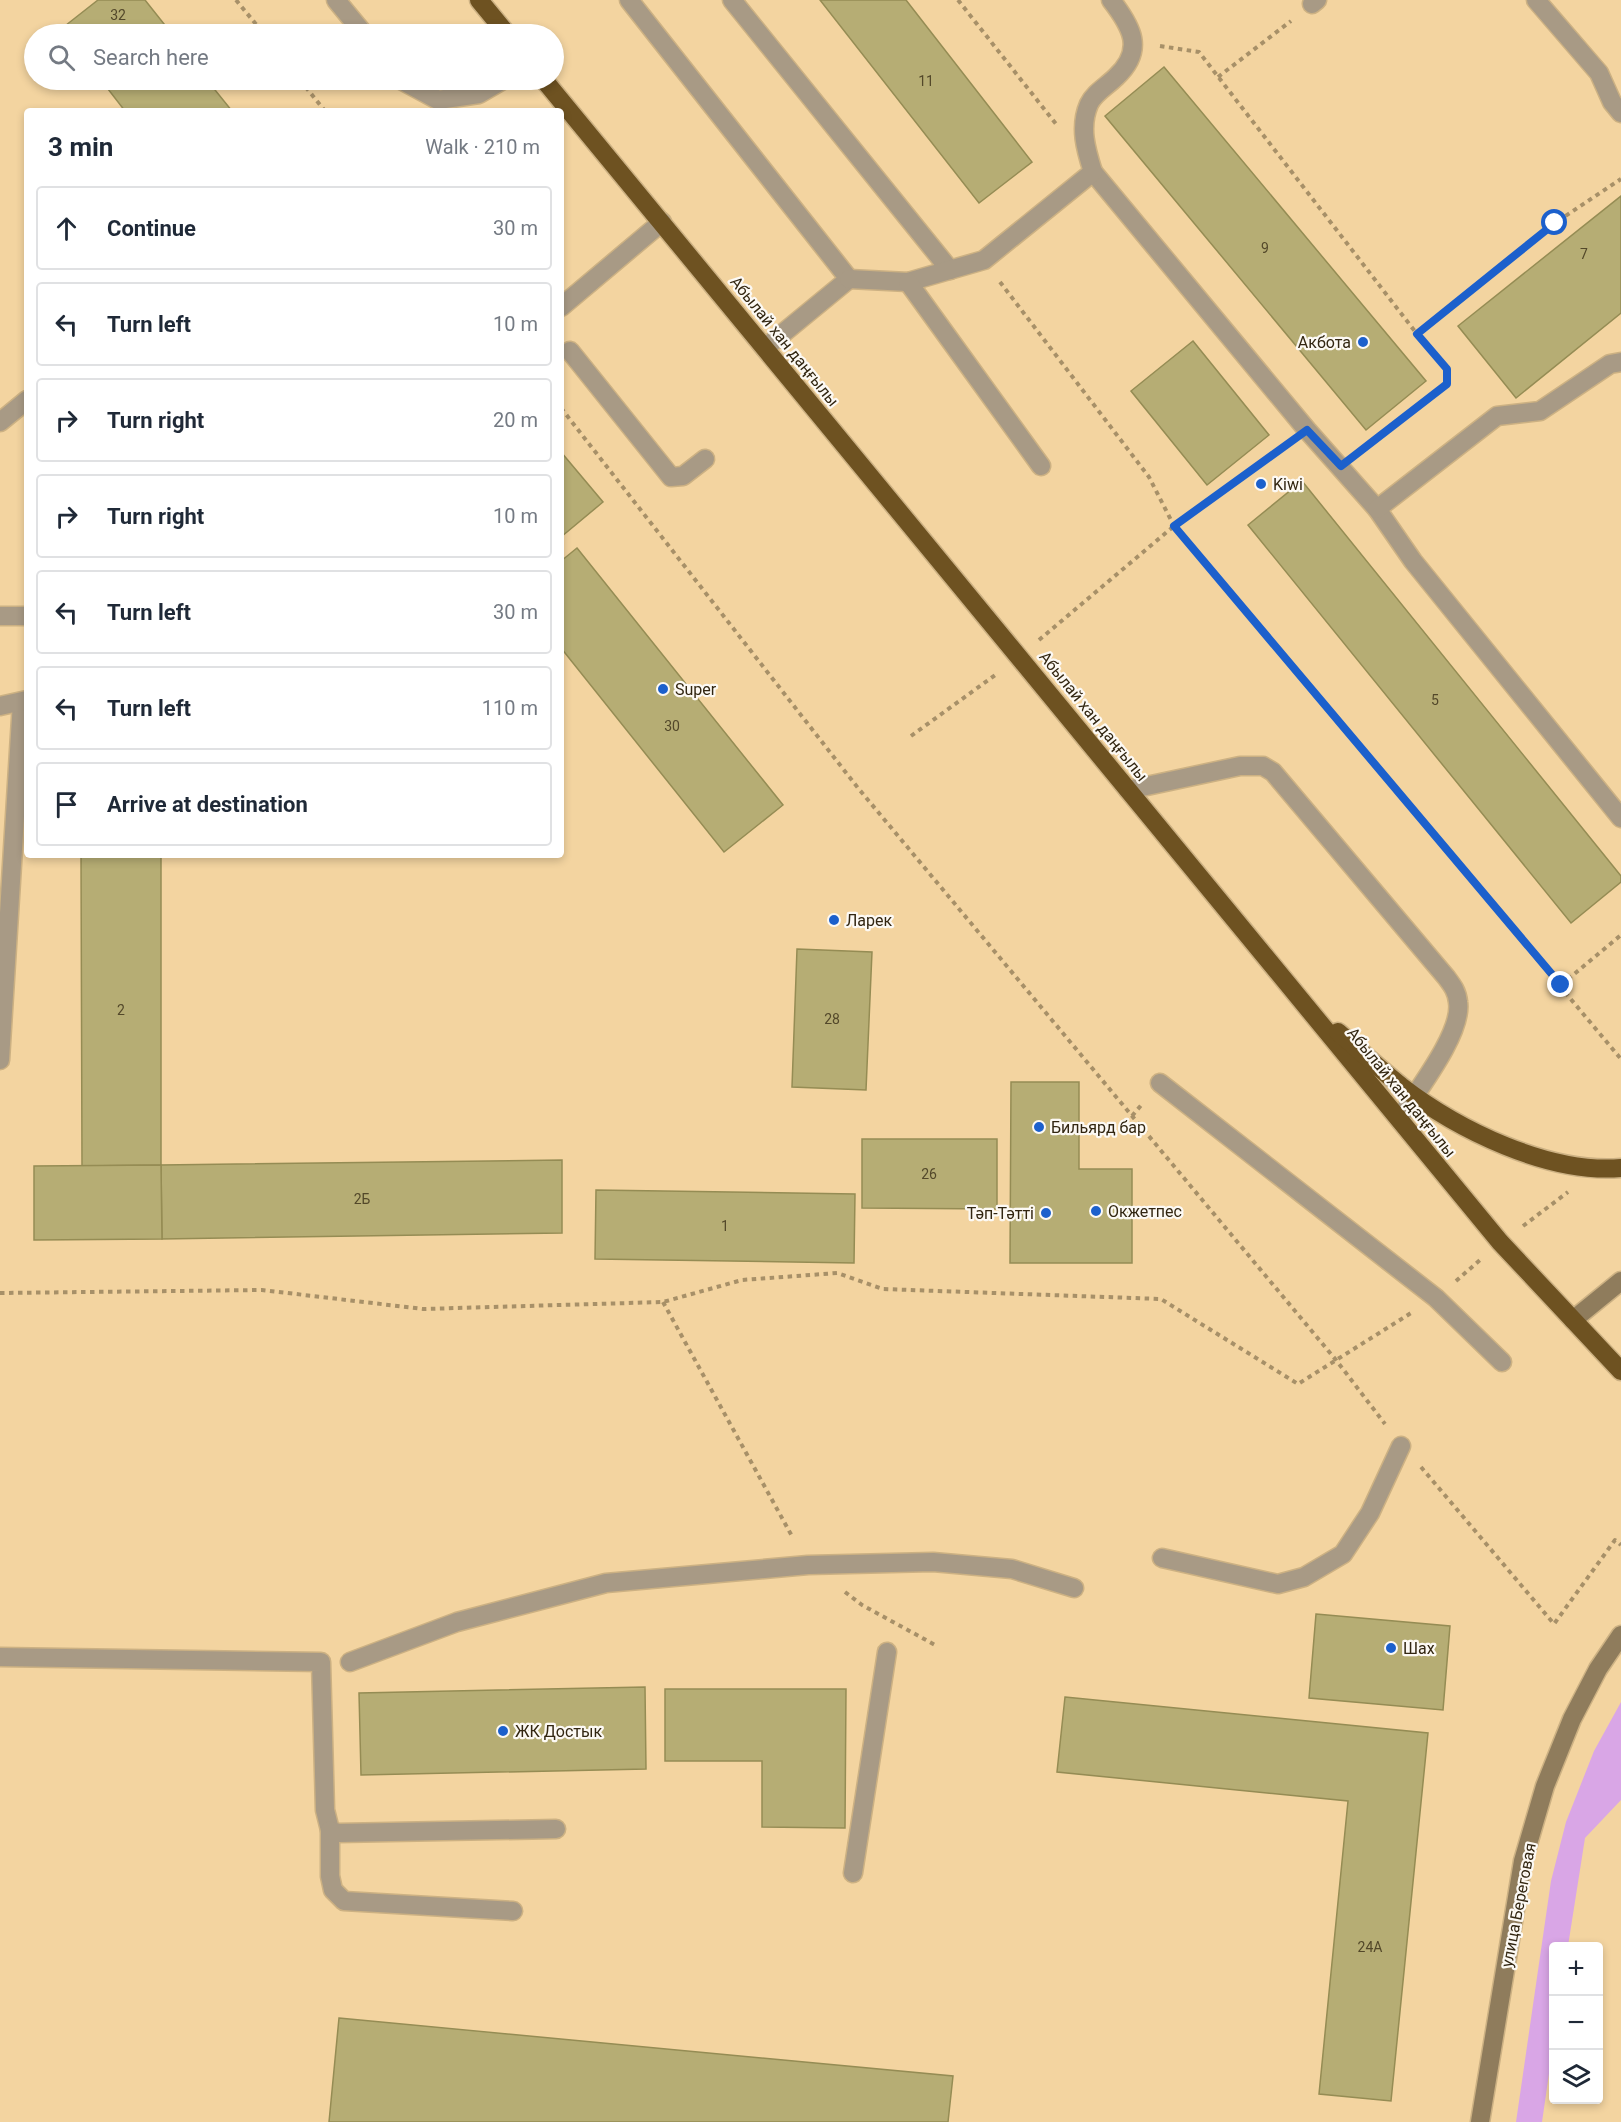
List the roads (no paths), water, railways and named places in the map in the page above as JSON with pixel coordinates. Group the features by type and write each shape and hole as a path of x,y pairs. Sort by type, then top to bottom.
{"highway":[{"path":"479,0 499,24"},
{"name":"Абылай хан даңғылы","path":"552,90 1500,1242 1621,1371"},
{"path":"1301,1000 1414,1094 1451,1118 1522,1152 1597,1170 1621,1168"}],"street":[{"path":"336,0 356,24"},
{"path":"629,0 849,279"},
{"path":"732,0 950,270"},
{"path":"1112,0 1129,24 1134,42 1129,61 1090,103 1085,123 1084,146 1093,172 1307,430 1377,509 1413,561 1621,818"},
{"path":"1536,0 1599,73 1612,102 1621,113"},
{"path":"420,90 438,100 479,94 486,90"},
{"path":"765,348 849,279 908,282 984,260 1093,172"},
{"path":"564,304 662,222"},
{"path":"908,282 1041,466"},
{"path":"570,351 670,477 684,476 705,459"},
{"path":"1377,509 1497,416 1540,411 1610,364 1621,362"},
{"path":"0,423 24,403"},
{"path":"0,616 24,615"},
{"path":"0,706 24,701"},
{"path":"0,1060 24,715"},
{"path":"1128,790 1253,765 1263,766 1282,779 1454,988 1459,1003 1454,1031 1399,1119"},
{"path":"1160,1083 1436,1298 1502,1362"},
{"path":"1574,1320 1621,1281"},
{"path":"1162,1558 1278,1584 1304,1577 1343,1554 1370,1513 1401,1446"},
{"path":"350,1662 457,1622 606,1583 808,1565 933,1562 1012,1569 1074,1588"},
{"name":"улица Береговая","path":"1480,2122 1523,1862 1542,1797 1572,1719 1598,1669 1621,1635"},
{"path":"854,1873 887,1652"},
{"path":"0,1657 321,1662 325,1810 330,1830 330,1876 333,1890 344,1900 513,1911"},
{"path":"330,1830 338,1833 556,1829"}],"place":[{"name":"Акбота","path":"1363,342"},
{"name":"Kiwi","path":"1261,484"},
{"name":"Super","path":"663,689"},
{"name":"Ларек","path":"834,920"},
{"name":"Бильярд бар","path":"1039,1127"},
{"name":"Окжетпес","path":"1096,1211"},
{"name":"Тәп-Тәтті","path":"1046,1213"},
{"name":"Шах","path":"1391,1648"},
{"name":"ЖК Достык","path":"503,1731"}]}
